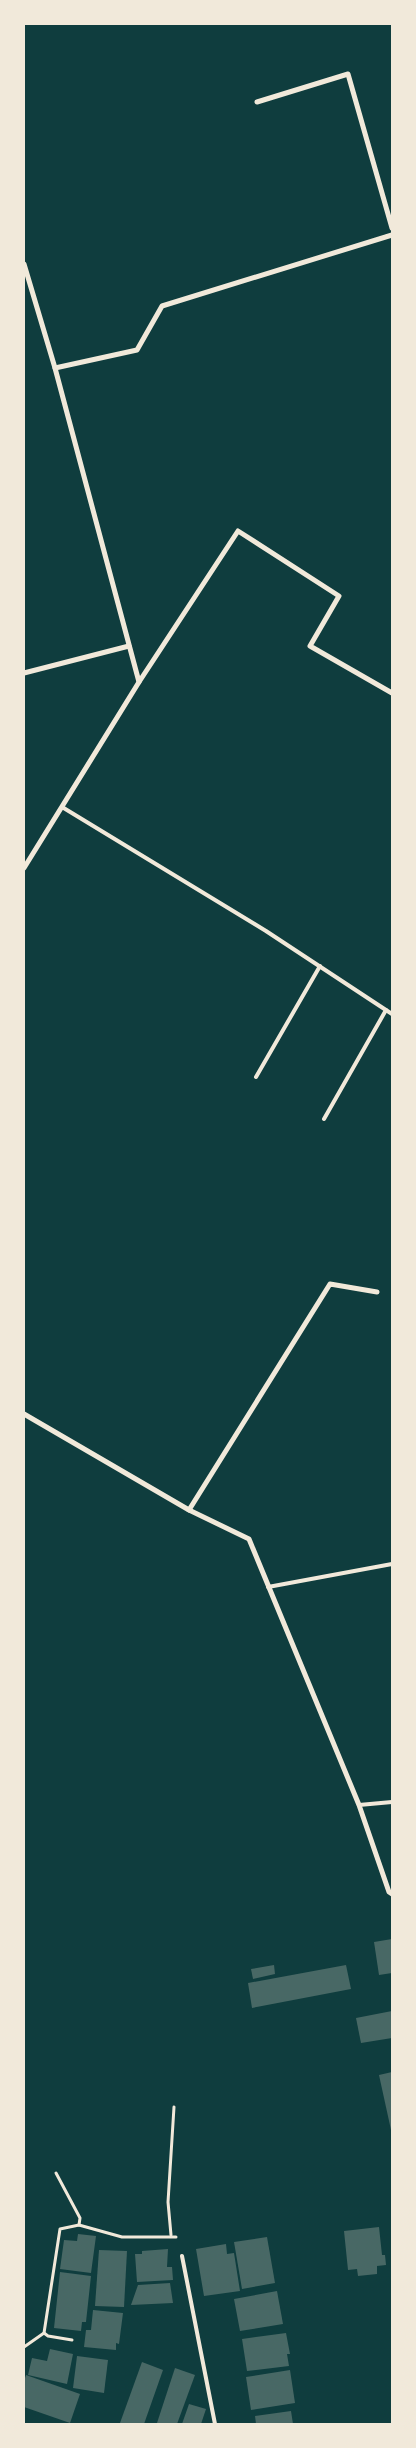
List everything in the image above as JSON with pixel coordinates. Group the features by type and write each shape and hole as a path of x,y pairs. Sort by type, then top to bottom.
{"street":[{"path":"257,102 348,74 392,228"},
{"path":"55,368 137,350 162,306 392,235"},
{"path":"24,264 55,368 139,682"},
{"path":"24,868 139,682 238,531 339,596 310,646 392,693"},
{"path":"24,673 129,646"},
{"path":"189,1510 330,1284 377,1292"},
{"path":"24,1414 189,1510 249,1539 359,1805 389,1892 392,1894"}],"lane":[{"path":"62,807 266,931 392,1014"},
{"path":"256,1077 320,966"},
{"path":"324,1119 386,1010"},
{"path":"268,1587 392,1564"},
{"path":"359,1805 392,1802"},
{"path":"182,2256 215,2424"}],"path":[{"path":"171,2235 168,2202 174,2108"},
{"path":"56,2173 80,2218 79,2225"},
{"path":"24,2347 44,2333 60,2229 79,2225 122,2237 171,2235 178,2238 182,2256"},
{"path":"44,2333 48,2336 72,2340"}],"building":[{"path":"392,1939 392,1973 379,1975 374,1942"},
{"path":"274,1965 275,1974 253,1979 251,1969"},
{"path":"346,1965 351,1989 252,2008 248,1983"},
{"path":"392,2011 392,2038 361,2043 356,2018"},
{"path":"392,2072 392,2130 391,2130 379,2075"},
{"path":"379,2227 382,2255 385,2255 386,2265 377,2266 377,2274 358,2276 357,2269 348,2270 344,2231"},
{"path":"78,2234 96,2236 91,2273 60,2269 64,2240 77,2241"},
{"path":"267,2237 275,2283 242,2289 234,2242"},
{"path":"226,2244 227,2254 234,2253 240,2291 204,2296 196,2249"},
{"path":"168,2249 167,2267 172,2267 173,2280 137,2282 135,2254 142,2254 142,2251"},
{"path":"99,2250 127,2251 124,2307 95,2306"},
{"path":"60,2272 91,2276 86,2322 82,2322 81,2331 54,2328"},
{"path":"170,2283 173,2303 131,2305 138,2285"},
{"path":"277,2291 283,2324 240,2331 234,2299"},
{"path":"93,2310 123,2313 119,2344 116,2343 116,2350 84,2347 86,2330 91,2330"},
{"path":"286,2333 290,2354 287,2354 289,2366 247,2371 242,2339"},
{"path":"50,2349 73,2354 67,2384 28,2375 32,2358 47,2361"},
{"path":"77,2356 108,2360 104,2393 73,2388"},
{"path":"142,2362 163,2370 144,2424 120,2423"},
{"path":"175,2368 195,2375 177,2424 160,2424 157,2423"},
{"path":"290,2370 295,2403 251,2410 246,2377"},
{"path":"26,2375 80,2394 70,2423 24,2407 24,2381"},
{"path":"189,2404 206,2409 201,2424 182,2424"},
{"path":"291,2411 293,2424 256,2424 255,2416"}]}
